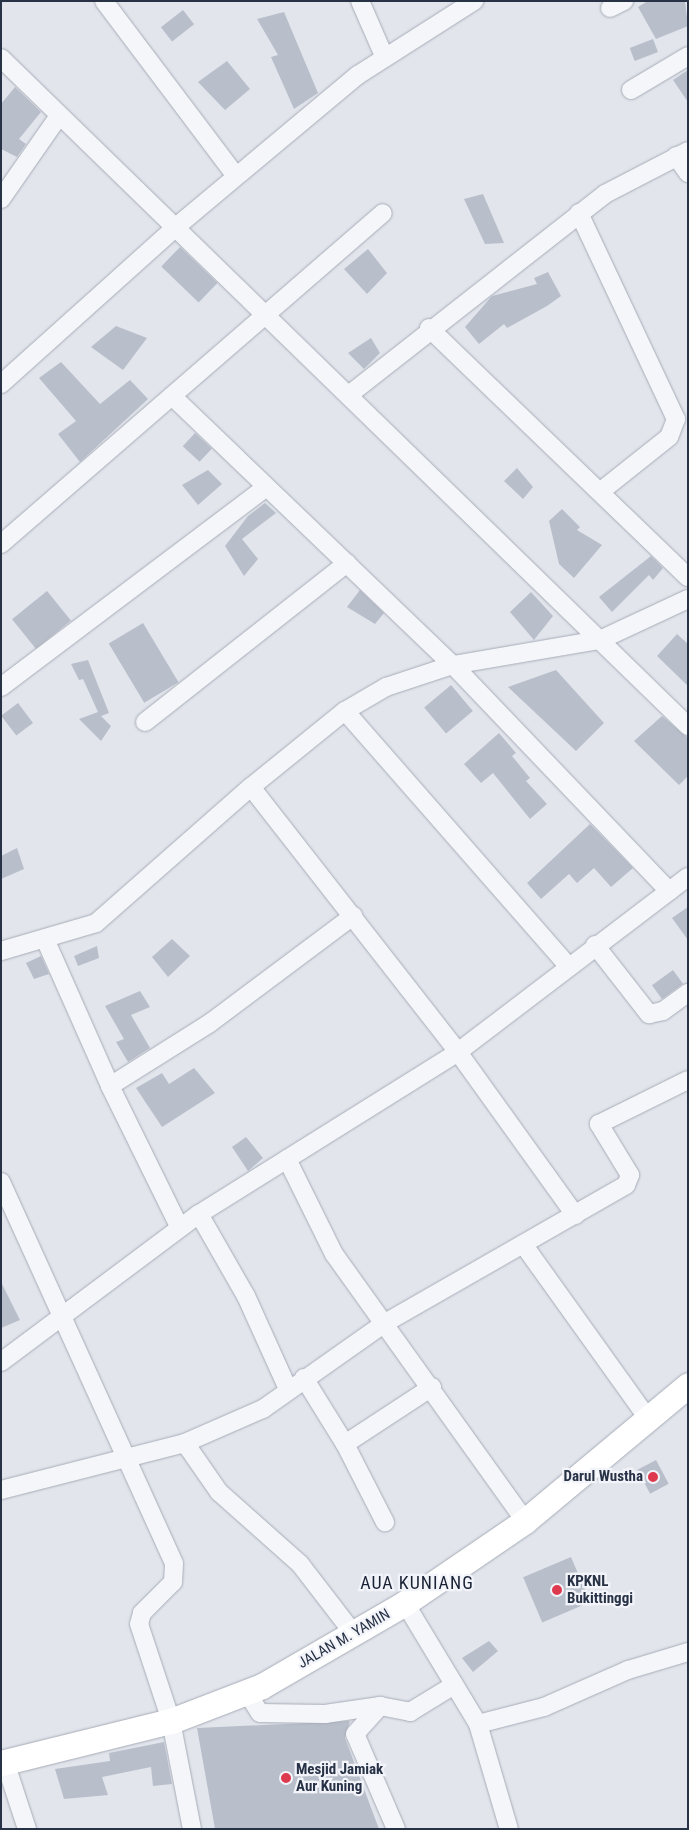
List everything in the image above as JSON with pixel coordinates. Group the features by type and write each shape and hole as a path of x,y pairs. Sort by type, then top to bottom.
{"street":[{"path":"104,1 235,175"},
{"path":"360,1 384,56"},
{"path":"1,384 235,175 384,56 474,1"},
{"path":"631,90 688,56"},
{"path":"1,58 59,116 268,312 688,726"},
{"path":"1,200 59,116"},
{"path":"350,394 429,328 579,213 682,154 688,173"},
{"path":"1,544 383,213"},
{"path":"579,213 676,419 669,437 601,491"},
{"path":"429,328 688,576"},
{"path":"172,396 265,488 347,563 453,665 669,891"},
{"path":"1,687 265,488"},
{"path":"145,722 347,563"},
{"path":"1,951 96,923 251,787 344,711 386,687 453,665 600,640 688,600"},
{"path":"344,711 569,967"},
{"path":"251,787 458,1052 575,1215"},
{"path":"1,1362 198,1214 458,1052 595,945 688,877"},
{"path":"110,1086 210,1023 353,916"},
{"path":"45,938 110,1086 180,1228"},
{"path":"595,945 649,1014 663,1011 688,994"},
{"path":"1,1490 123,1456 185,1443 263,1409 288,1389 385,1324 575,1215 630,1181 627,1168 600,1129 602,1119 688,1080"},
{"path":"287,1159 334,1254 432,1387 524,1520"},
{"path":"1,1182 63,1314 123,1456 174,1564 173,1582 142,1613 139,1624 171,1721 192,1829"},
{"path":"198,1214 246,1296 288,1389"},
{"path":"523,1244 648,1420"},
{"path":"304,1378 345,1444 385,1522"},
{"name":"JALAN M. YAMIN","path":"3,1763 171,1721 248,1694 405,1603 524,1520 648,1420 688,1385"},
{"path":"345,1444 432,1387"},
{"path":"185,1443 219,1492 300,1564 354,1634"},
{"path":"405,1603 478,1724 511,1821 509,1829"},
{"path":"478,1724 544,1707 628,1670 688,1652"},
{"path":"248,1694 260,1713 325,1714 380,1706 410,1712 454,1685"},
{"path":"380,1706 355,1734 396,1829"},
{"path":"3,1763 27,1829"}],"building":[{"path":"648,1 685,1 688,26 656,39 638,7"},
{"path":"183,10 194,24 172,41 161,27"},
{"path":"284,12 318,93 294,109 271,57 278,55 257,19"},
{"path":"653,39 658,52 635,61 630,48"},
{"path":"227,61 250,89 225,110 198,82"},
{"path":"688,70 688,102 673,80"},
{"path":"15,87 41,112 19,139 26,144 17,157 1,149 1,104"},
{"path":"483,194 504,243 485,244 464,199"},
{"path":"180,247 217,283 199,303 161,266"},
{"path":"368,249 387,273 367,294 344,269"},
{"path":"548,272 561,296 507,328 504,324 479,344 465,327 492,296 537,284 534,278"},
{"path":"116,326 147,338 123,370 91,347"},
{"path":"371,338 380,353 364,369 348,353"},
{"path":"61,362 100,404 130,380 148,399 80,462 58,434 76,421 39,378"},
{"path":"195,433 212,449 200,462 183,446"},
{"path":"517,468 533,487 523,499 504,481"},
{"path":"208,470 222,484 198,505 182,485"},
{"path":"265,503 276,513 242,539 258,559 244,576 225,546 248,516"},
{"path":"562,509 580,527 577,530 602,545 574,578 559,564 549,521"},
{"path":"651,556 663,568 653,580 649,575 612,612 599,597"},
{"path":"360,590 384,613 375,624 347,607"},
{"path":"47,591 71,621 36,649 12,619"},
{"path":"531,592 553,616 534,640 510,612"},
{"path":"143,623 179,682 144,703 109,644"},
{"path":"677,634 688,644 688,686 657,656"},
{"path":"88,660 109,713 101,716 111,726 101,741 79,719 98,712 83,679 79,680 71,664"},
{"path":"556,670 604,723 576,751 508,687"},
{"path":"451,685 473,711 446,734 424,707"},
{"path":"18,703 33,723 16,736 1,716"},
{"path":"662,716 688,738 688,776 679,785 634,741"},
{"path":"499,733 516,753 512,756 530,778 526,781 547,804 530,819 493,773 481,783 464,764"},
{"path":"590,824 633,868 611,887 594,868 577,883 569,874 541,899 527,883"},
{"path":"17,848 24,869 1,879 1,856"},
{"path":"688,907 688,940 672,918"},
{"path":"172,939 190,956 168,977 152,957"},
{"path":"97,946 99,958 78,966 74,956"},
{"path":"41,956 49,974 34,979 26,963"},
{"path":"673,970 683,984 662,999 652,985"},
{"path":"140,991 150,1007 131,1015 150,1048 128,1062 116,1042 124,1039 105,1006"},
{"path":"194,1068 215,1093 162,1127 136,1088 162,1073 169,1084"},
{"path":"246,1137 263,1158 248,1171 232,1147"},
{"path":"1,1282 20,1320 1,1328"},
{"name":"Darul Wustha","path":"656,1460 669,1484 650,1494 637,1470"},
{"name":"KPKNL Bukittinggi","path":"571,1557 590,1602 542,1622 523,1577"},
{"path":"489,1641 498,1651 473,1672 462,1658"},
{"name":"Mesjid Jamiak Aur Kuning","path":"350,1721 345,1738 379,1829 215,1829 197,1728"},
{"path":"164,1742 172,1784 153,1786 151,1767 102,1777 108,1795 64,1799 55,1769 110,1761 109,1753"}],"place":[{"name":"Darul Wustha","path":"653,1477"},
{"name":"KPKNL Bukittinggi","path":"557,1590"},
{"name":"Mesjid Jamiak Aur Kuning","path":"286,1778"}],"district":[{"name":"AUA KUNIANG","path":"417,1583"}]}
